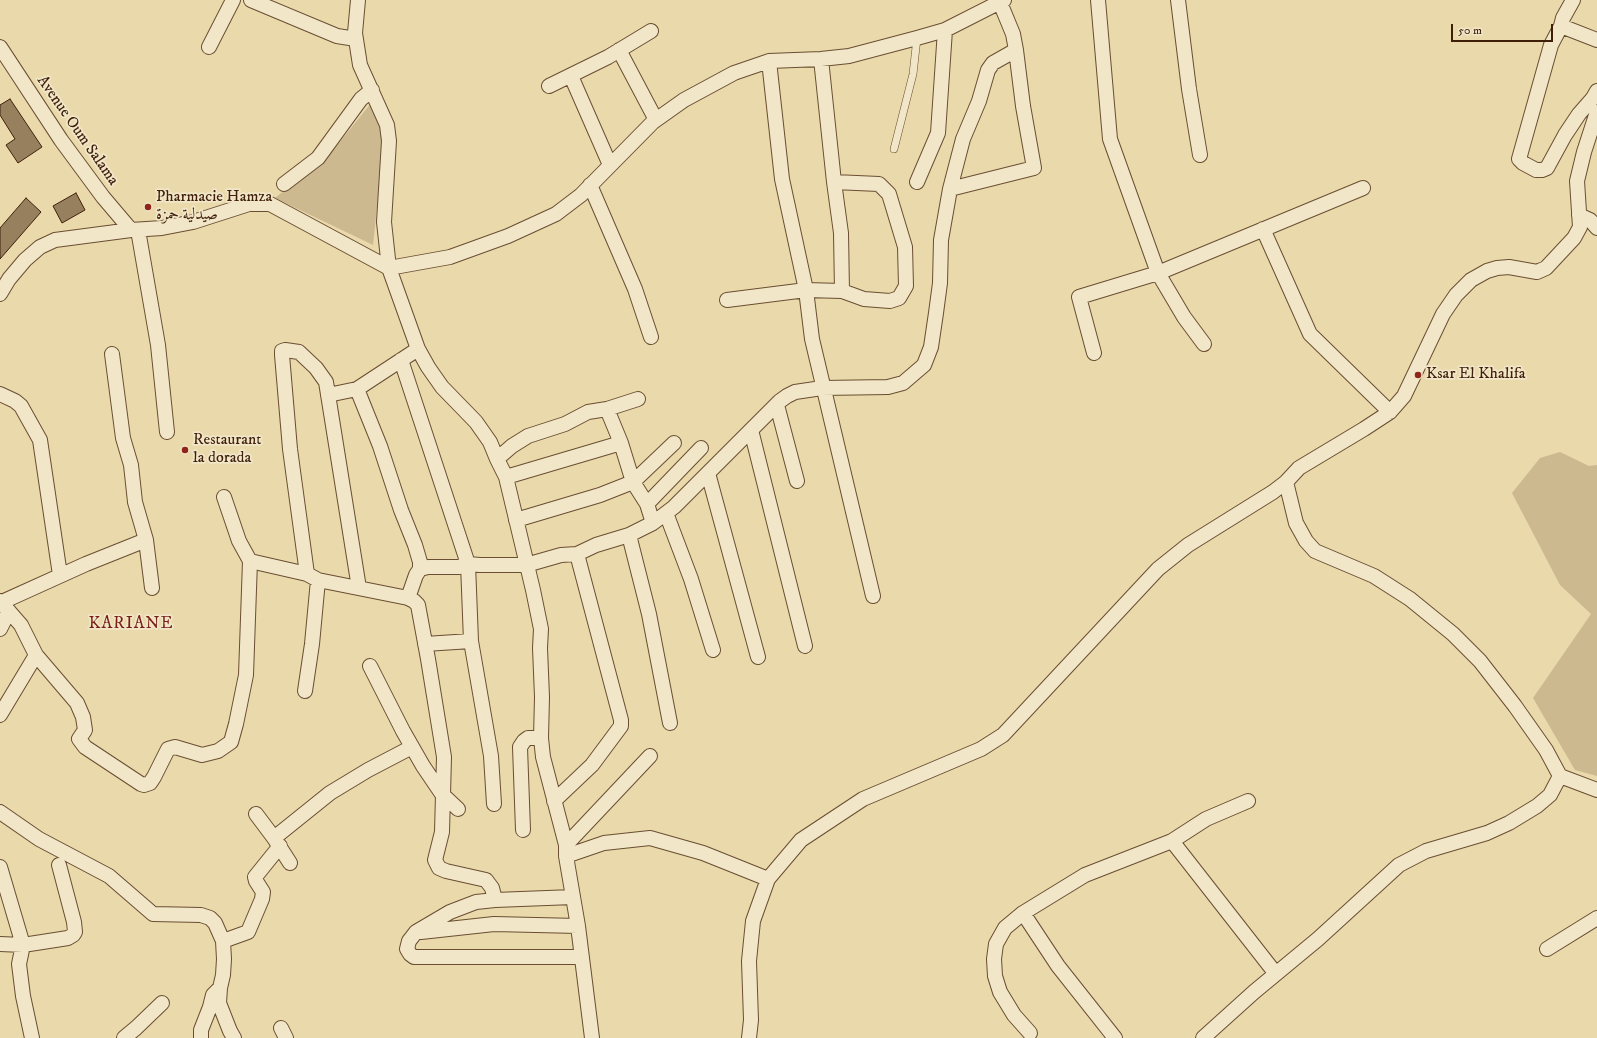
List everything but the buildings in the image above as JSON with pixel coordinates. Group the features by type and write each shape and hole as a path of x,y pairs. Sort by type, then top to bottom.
{"street":[{"path":"209,47 233,0"},
{"path":"251,0 337,36 356,39"},
{"path":"358,0 356,39 360,65 387,125 389,141 384,222 389,268 418,349 428,367 442,387 476,422 490,442 506,477 533,590 541,629 540,648 542,697 540,738 543,757 566,850 578,926 592,1038"},
{"path":"1098,0 1110,139 1158,273 1184,317 1204,344"},
{"path":"1178,0 1189,89 1200,156"},
{"path":"1573,0 1551,45 1519,159 1536,170 1546,168 1565,135 1597,91"},
{"path":"0,294 9,279 25,260 40,247 55,240 162,228 193,222 248,204 270,204 389,268 450,257 508,236 556,214 581,195 656,120 684,100 734,73 769,62 849,56 917,38 945,30 1000,1 1013,34 1034,168 950,189"},
{"path":"1561,26 1597,40"},
{"path":"917,182 938,133 945,30"},
{"path":"549,86 571,76 651,31"},
{"name":"Avenue Oum Salama","path":"0,47 61,140 103,197 134,230"},
{"path":"619,50 656,120"},
{"path":"420,569 468,564 480,566 526,565 561,555 577,554 629,535 653,523 666,513 787,396 795,392 822,388 888,387 903,383 924,365 931,347 940,283 942,240 950,189 963,139 979,101 988,70 993,63 1016,50"},
{"path":"821,59 834,182 842,234 842,291"},
{"path":"769,62 782,179 806,290 812,339 822,388 873,596"},
{"path":"571,76 610,165"},
{"path":"284,184 318,158 361,99 372,90"},
{"path":"750,1038 751,1020 749,961 753,921 768,879 801,840 863,799 981,749 1003,735 1158,569 1188,545 1273,492 1286,482 1298,468 1390,412 1404,396 1443,314 1456,295 1471,280 1492,269 1509,267 1537,272 1546,268 1574,238 1580,227 1577,181 1584,152 1597,112"},
{"path":"727,300 806,290 842,291 864,299 890,301 899,298 906,286 905,247 889,194 879,184 834,182"},
{"path":"590,185 635,289 651,337"},
{"path":"1094,353 1079,297 1158,273 1363,188"},
{"path":"1579,215 1590,220 1597,228"},
{"path":"1263,229 1310,334 1390,412"},
{"path":"134,230 158,345 167,432"},
{"path":"328,395 357,389 418,349"},
{"path":"306,691 312,644 313,577 290,449 282,351 285,350 299,352 316,368 326,382 359,588"},
{"path":"112,354 123,438 132,465 135,502 146,540 152,588"},
{"path":"401,360 468,564 471,641 491,756 494,804"},
{"path":"357,389 380,446 420,562 420,569 416,575 408,598"},
{"path":"0,394 15,401 21,406 40,440 60,575"},
{"path":"497,459 512,446 528,436 565,424 588,412 606,409 638,399"},
{"path":"777,405 797,481"},
{"path":"606,409 621,443 633,482 647,504 653,523"},
{"path":"751,430 805,646"},
{"path":"506,477 621,443"},
{"path":"516,520 600,495 633,482 674,443"},
{"path":"647,504 701,448"},
{"path":"708,473 758,657"},
{"path":"1286,482 1296,523 1306,541 1316,551 1374,576 1410,599 1453,634 1480,661 1514,706 1546,750 1560,776 1597,790"},
{"path":"4,605 21,625 36,655 77,703 83,717 84,730 79,739 85,747 144,785 150,783 164,755 171,747 202,755 218,751 231,742 246,675 250,561 239,541 224,497"},
{"path":"666,513 691,579 713,650"},
{"path":"629,535 649,614 670,723"},
{"path":"4,605 60,575 146,540"},
{"path":"554,801 592,765 621,726 621,720 577,554"},
{"path":"250,561 359,588 408,598 418,605 444,757 442,832 436,860 439,868 446,871 486,880 492,888 495,900"},
{"path":"0,628 4,605"},
{"path":"425,644 471,641"},
{"path":"0,715 36,655"},
{"path":"370,666 412,747 442,794 458,809"},
{"path":"522,830 520,747 528,738 540,738"},
{"path":"223,941 248,932 262,899 263,892 256,882 255,877 277,842 330,793 368,770 412,747"},
{"path":"566,850 650,756"},
{"path":"1203,1038 1318,939 1399,865 1426,851 1487,833 1509,823 1537,806 1550,795 1560,776"},
{"path":"1030,1033 1014,1015 1000,992 995,976 994,959 996,944 1005,928 1023,913 1085,875 1172,841 1206,820 1248,801"},
{"path":"0,812 39,839 109,876 153,914 201,915 210,918 215,923 223,941 223,975 219,1003 230,1032 234,1038"},
{"path":"256,814 277,842 290,863"},
{"path":"566,850 604,843 650,838 703,853 768,879"},
{"path":"1172,841 1276,974"},
{"path":"0,944 23,945 68,938 73,935 75,932 74,922 59,865"},
{"path":"0,867 23,945 20,964 21,976 23,996 32,1038"},
{"path":"573,896 476,902 450,912 416,932 409,941 407,949 414,957 582,957"},
{"path":"1023,913 1058,966 1115,1038"},
{"path":"1547,949 1597,918"},
{"path":"416,932 494,924 578,926"},
{"path":"201,1038 212,995 220,988"},
{"path":"124,1038 162,1003"}],"lane":[{"path":"894,149 913,74 917,38"}],"shaded area":[{"path":"372,102 384,141 373,245 275,198 330,154"},
{"path":"1560,452 1589,466 1597,465 1597,776 1575,770 1533,698 1591,614 1560,585 1512,493 1540,458"}],"place":[{"name":"Pharmacie Hamza صيدلية حمزة","path":"148,207"},
{"name":"Ksar El Khalifa","path":"1418,375"},
{"name":"Restaurant la dorada","path":"185,450"}],"district":[{"name":"KARIANE","path":"131,624"}]}
